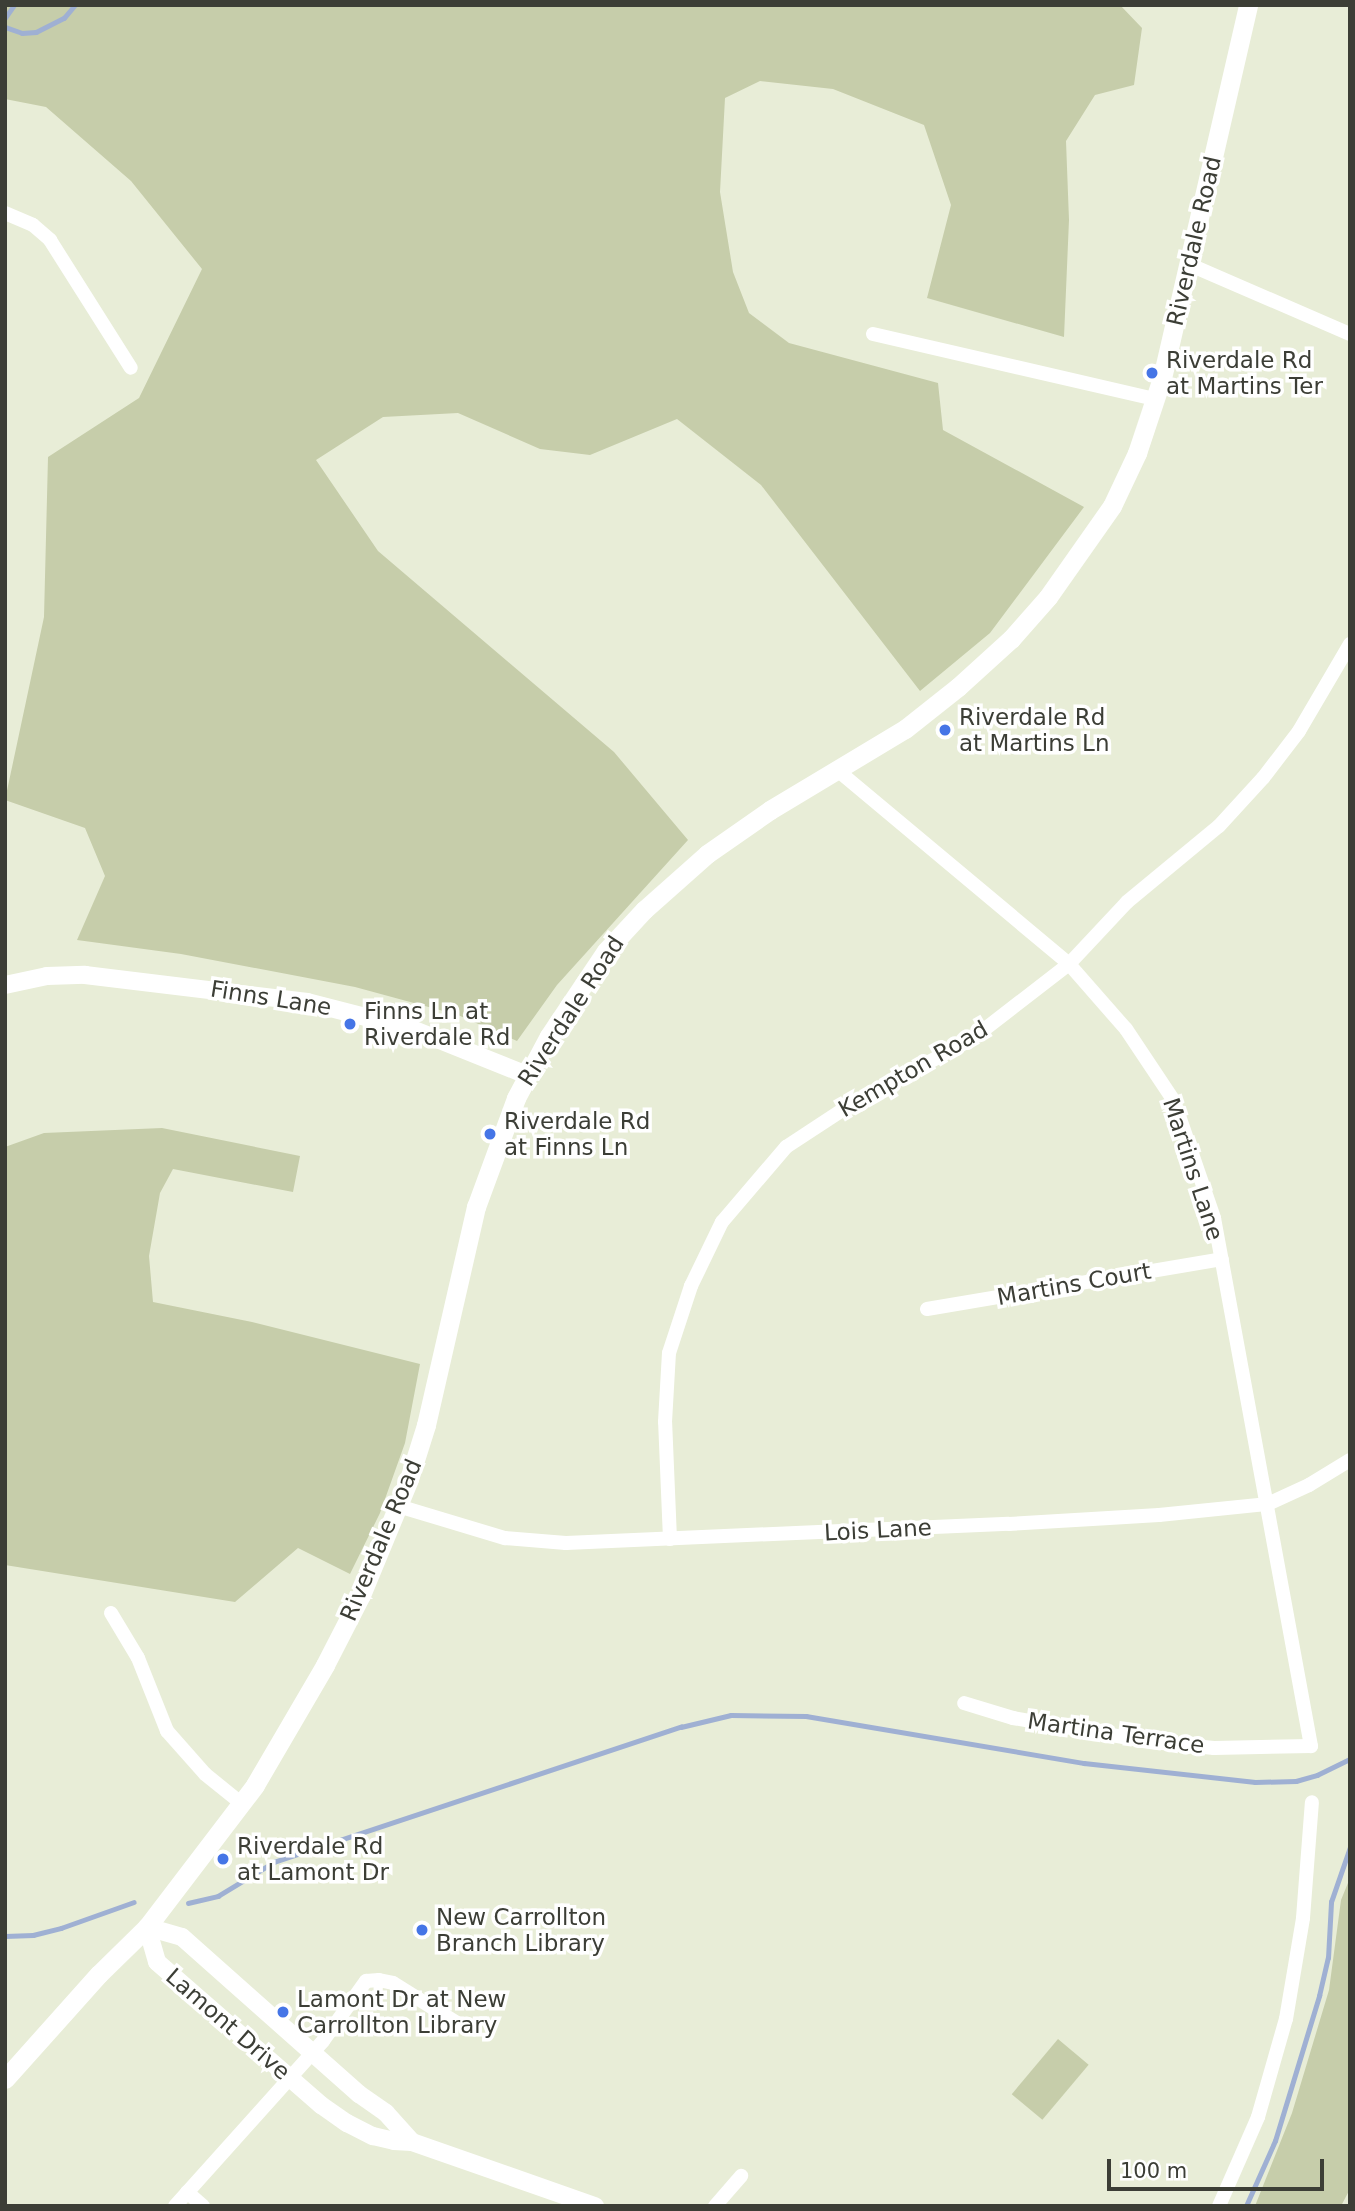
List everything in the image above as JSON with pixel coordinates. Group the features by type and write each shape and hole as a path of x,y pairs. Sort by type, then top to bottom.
{"main road":[{"name":"Riverdale Road","path":"5,2079 99,1974 147,1927 274,1756 325,1665 361,1595 398,1506 426,1425 485,1175 527,1075 606,951 644,910 715,848 929,712 1002,646 1048,597 1112,506 1137,453 1156,399 1248,5"}],"street":[{"path":"5,213 33,225 50,240 131,368"},
{"path":"1188,264 1350,334"},
{"path":"873,334 1156,399"},
{"name":"Kempton Road","path":"670,1539 665,1422 669,1353 691,1286 722,1222 786,1147 853,1102 972,1039 1069,964 1127,902 1219,826 1263,778 1313,709 1350,644"},
{"name":"Martins Lane","path":"836,769 1069,964 1126,1029 1174,1101 1214,1218 1311,1746"},
{"name":"Finns Lane","path":"5,985 47,976 85,975 307,1002 412,1029 527,1075"},
{"name":"Martins Court","path":"927,1310 1222,1259"},
{"name":"Lois Lane","path":"398,1506 463,1527 520,1540 566,1543 1086,1520 1268,1504 1309,1486 1350,1460"},
{"path":"111,1613 138,1658 167,1731 205,1774 241,1803"},
{"name":"Martina Terrace","path":"964,1703 1013,1718 1152,1742 1227,1748 1311,1746"},
{"path":"1219,2206 1258,2117 1286,2019 1303,1918 1312,1802"},
{"name":"Lamont Drive","path":"147,1927 181,1937 359,2094 386,2113 412,2142"},
{"name":"Lamont Drive","path":"147,1927 157,1962 290,2078 347,2123 373,2136 412,2142 595,2206"},
{"path":"175,2206 313,2052 360,1987 372,1980 393,1983 457,2023"},
{"path":"715,2206 741,2176"},
{"path":"187,2192 203,2206"}],"green space":[{"path":"5,5 1120,5 1142,28 1134,85 1095,95 1066,141 1069,220 1064,337 927,298 951,205 924,125 833,89 760,81 725,98 720,192 733,272 749,313 789,343 938,383 943,430 1084,507 990,633 920,691 761,485 677,419 590,455 540,449 458,413 383,417 316,460 378,551 614,752 688,840 557,985 517,1041 458,1015 355,987 181,954 77,940 105,876 85,828 5,800 44,617 48,457 139,398 202,269 131,181 46,107 5,99"},
{"path":"162,1128 300,1156 293,1192 173,1169 160,1193 149,1256 153,1302 252,1322 420,1364 405,1443 380,1513 350,1574 298,1548 235,1602 5,1565 5,1147 44,1133"},
{"path":"1350,1878 1350,2189 1341,2206 1255,2206 1292,2113 1329,1990 1341,1900"},
{"path":"1058,2039 1089,2065 1042,2120 1012,2094"}],"waterway":[{"path":"5,18 14,5"},
{"path":"5,27 22,33 36,32 64,18 75,5"},
{"path":"188,1903 218,1896 274,1862 681,1727 731,1715 806,1716 1084,1763 1255,1782 1296,1781 1317,1775 1350,1759"},
{"path":"1246,2206 1275,2141 1319,1996 1328,1958 1331,1902 1350,1847"},
{"path":"5,1936 33,1935 61,1928 134,1902"}],"place":[{"name":"Riverdale Rd at Martins Ter","path":"1152,373"},
{"name":"Riverdale Rd at Martins Ln","path":"945,730"},
{"name":"Finns Ln at Riverdale Rd","path":"350,1024"},
{"name":"Riverdale Rd at Finns Ln","path":"490,1134"},
{"name":"Riverdale Rd at Lamont Dr","path":"223,1859"},
{"name":"New Carrollton Branch Library","path":"422,1930"},
{"name":"Lamont Dr at New Carrollton Library","path":"283,2012"}]}
